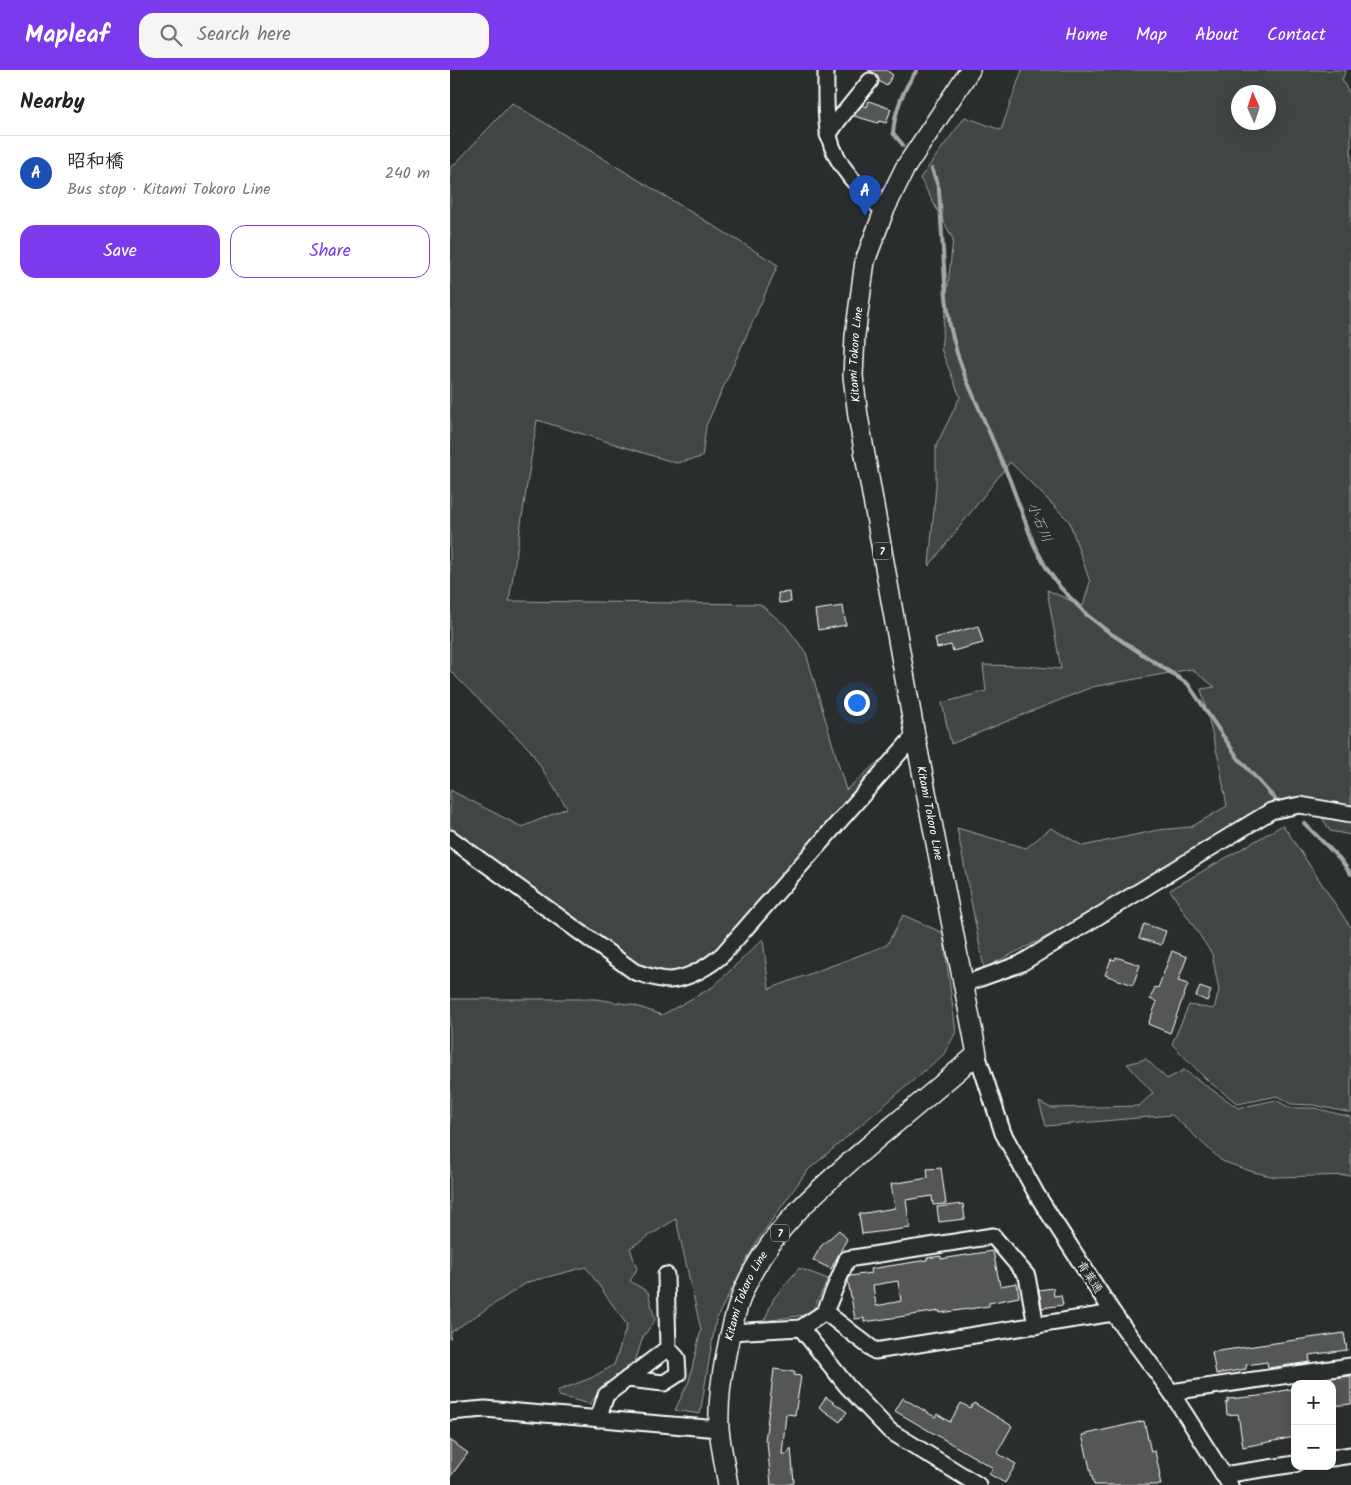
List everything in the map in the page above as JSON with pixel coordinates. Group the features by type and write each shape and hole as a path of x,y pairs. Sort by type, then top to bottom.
{"main road":[{"name":"Kitami Tokoro Line","path":"728,1485 720,1429 719,1404 722,1372 731,1332 744,1292 760,1261 796,1213 837,1174 977,1054 915,735 858,416 853,376 855,336 865,261 884,210 905,168 970,70"}],"street":[{"path":"826,70 828,135 835,154 860,189 884,210"},
{"path":"828,135 870,81"},
{"path":"450,838 635,972 654,978 670,980 712,964 915,735"},
{"path":"964,984 1020,964 1271,811 1300,805 1351,814"},
{"name":"青葉通","path":"977,1054 1003,1133 1037,1195 1113,1313 1171,1392 1227,1480"},
{"path":"731,1332 801,1328 824,1312 847,1259 993,1236 1027,1276 1036,1326"},
{"path":"627,1379 664,1383 678,1374 677,1358 668,1348 666,1276"},
{"path":"824,1312 875,1351 1113,1313"},
{"path":"801,1328 847,1386 890,1431 978,1485"},
{"path":"598,1419 606,1395 668,1348"},
{"path":"1171,1392 1308,1378 1351,1366"},
{"path":"450,1412 485,1410 720,1429"},
{"path":"1336,1457 1351,1455"},
{"path":"1227,1480 1291,1465"}],"shaded area":[{"path":"1022,70 1346,70 1342,80 1351,96 1351,835 1330,831 1313,802 1273,803 1122,899 984,968 957,828 1026,848 1051,828 1083,846 1158,830 1191,827 1227,806 1218,757 1201,689 1215,687 1191,669 1092,687 951,744 942,703 986,691 983,665 1061,669 1047,590 1083,606 1090,582 1069,521 1010,462 929,566 936,486 936,446 960,397 941,349 953,239 920,178 965,117 1001,130"},
{"path":"512,103 778,265 706,426 702,457 676,463 537,420 509,601 760,604 786,626 806,653 846,790 881,759 879,772 706,965 673,976 641,968 511,876 450,827 450,790 522,827 567,808 530,750 450,671 450,167"},
{"path":"1283,825 1351,928 1351,1113 1314,1105 1291,1104 1277,1096 1238,1104 1207,1080 1172,1044 1189,1005 1214,1009 1219,990 1212,954 1170,890"},
{"path":"903,915 943,933 956,1032 944,1054 807,1171 757,1241 716,1319 700,1414 675,1410 689,1381 701,1330 676,1219 630,1248 637,1269 630,1281 648,1292 655,1320 643,1337 634,1365 601,1389 590,1404 559,1396 557,1391 591,1378 614,1365 627,1325 586,1267 528,1282 451,1332 450,1339 450,999 596,999 633,1005 662,1015 713,987 763,939 769,989 887,945"},
{"path":"1146,1059 1167,1079 1184,1070 1238,1108 1276,1100 1290,1108 1314,1108 1351,1117 1351,1175 1275,1177 1250,1171 1222,1161 1172,1115 1046,1126 1039,1102 1051,1108 1139,1106 1153,1093 1127,1064"},
{"path":"799,1268 828,1279 811,1314 764,1321 774,1298"}],"building":[{"path":"868,70 886,70 893,75 886,86 879,81 876,74"},
{"path":"869,101 891,109 886,123 879,121 878,123 854,116 862,105 867,107"},
{"path":"790,592 791,602 779,603 778,593"},
{"path":"843,606 846,625 818,630 815,610"},
{"path":"978,626 983,643 953,651 951,645 937,648 935,638"},
{"path":"1144,924 1166,931 1161,945 1139,938"},
{"path":"1172,951 1187,957 1178,981 1188,984 1170,1033 1148,1024 1157,1002 1150,999 1155,987 1158,988"},
{"path":"1116,957 1140,965 1133,985 1105,975 1111,959 1115,960"},
{"path":"1200,987 1211,991 1207,1001 1196,996"},
{"path":"941,1168 946,1204 933,1205 932,1196 906,1200 910,1228 862,1234 859,1214 895,1208 891,1184 928,1178 927,1169"},
{"path":"963,1204 965,1219 939,1222 937,1207"},
{"path":"839,1230 847,1239 831,1269 813,1260 821,1246"},
{"path":"993,1251 1000,1286 1017,1283 1019,1297 989,1303 989,1306 940,1313 940,1311 864,1322 864,1318 855,1319 848,1281 850,1276 871,1273 870,1269 927,1260 927,1258 941,1256 941,1259","holes":["898,1281 901,1301 876,1306 873,1285"]},
{"path":"1053,1288 1054,1296 1061,1295 1063,1305 1042,1308 1039,1290"},
{"path":"1344,1333 1347,1350 1309,1355 1310,1362 1268,1368 1267,1362 1246,1365 1246,1369 1216,1374 1212,1352"},
{"path":"774,1369 795,1372 794,1375 801,1376 795,1415 786,1414 782,1454 787,1454 791,1448 794,1483 786,1485 771,1485 767,1441 765,1441"},
{"path":"1351,1376 1351,1404 1336,1406 1336,1380 1331,1380 1331,1378"},
{"path":"1291,1389 1291,1438 1243,1447 1238,1414 1227,1415 1226,1403 1228,1399 1259,1396"},
{"path":"826,1397 847,1412 840,1422 819,1407"},
{"path":"903,1398 935,1417 937,1414 950,1422 961,1403 970,1408 974,1403 1012,1426 997,1453 1016,1464 1005,1483 989,1474 993,1468 895,1411"},
{"path":"1144,1421 1151,1452 1155,1451 1161,1485 1094,1485 1082,1435"},
{"path":"450,1440 468,1453 450,1477"}],"waterway":[{"name":"小石川","path":"903,145 893,133 894,124 901,100 917,70"},
{"name":"小石川","path":"932,169 939,189 946,297 950,326 957,353 1009,478 1034,545 1047,569 1060,587 1087,615 1110,633 1188,684 1238,758 1275,799"},
{"name":"小石川","path":"1304,823 1340,859 1351,874"}],"place":[{"name":"昭和橋","path":"865,216"}]}
